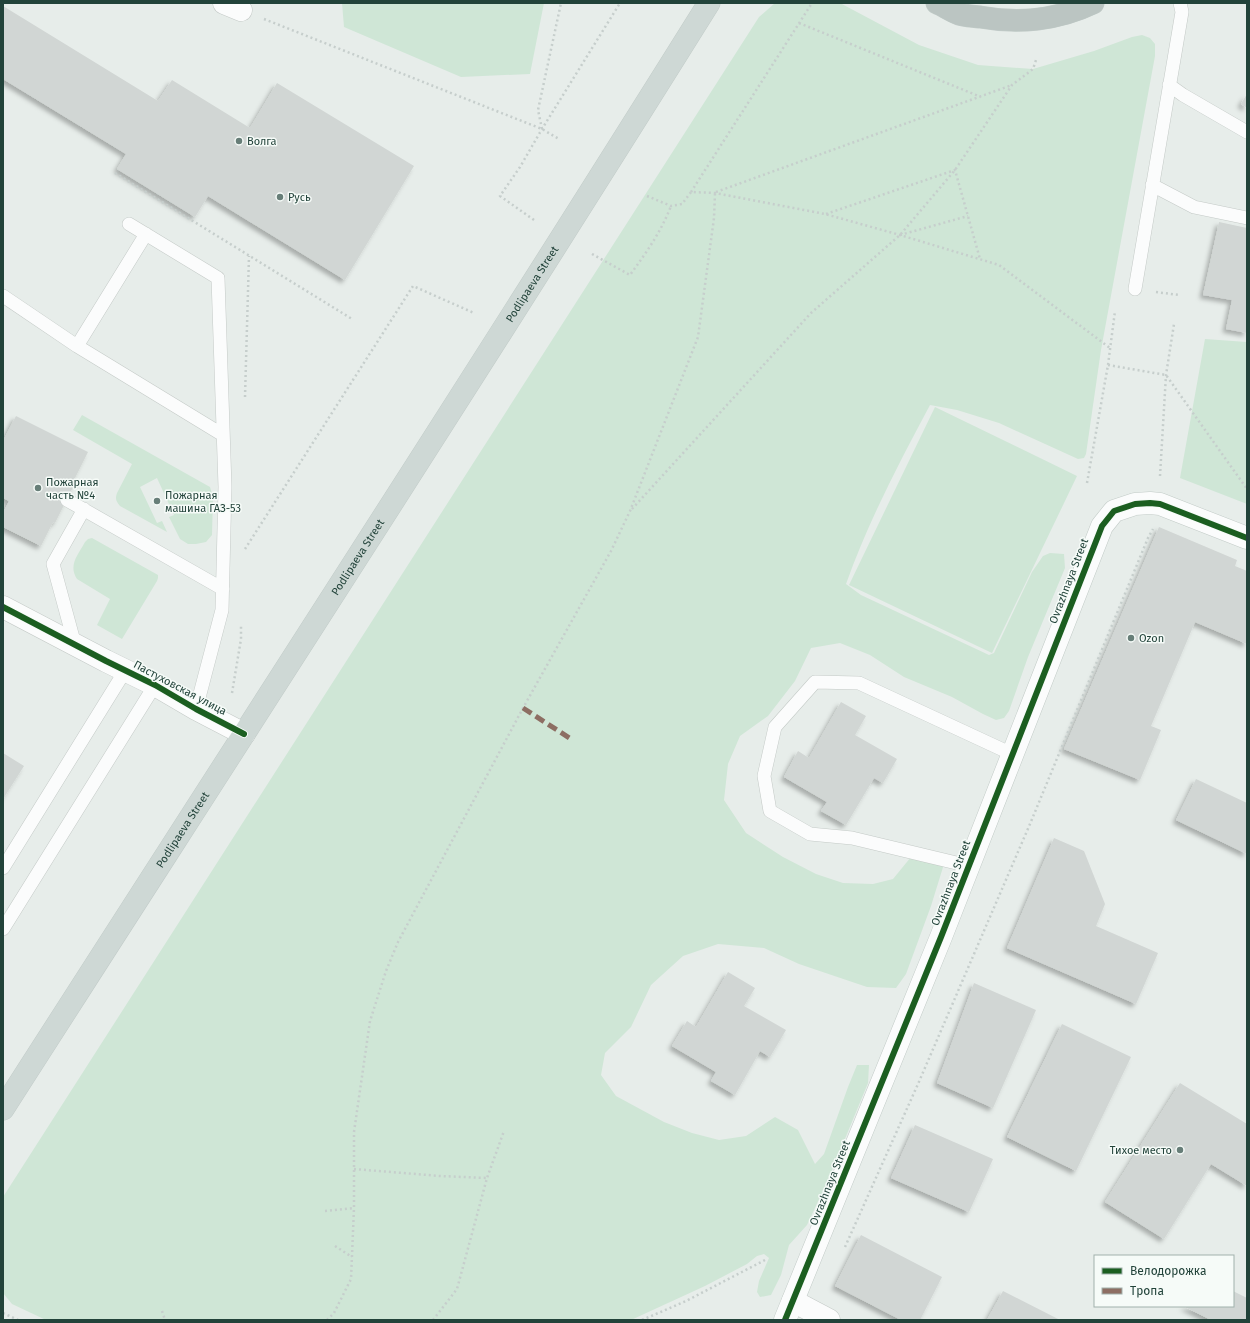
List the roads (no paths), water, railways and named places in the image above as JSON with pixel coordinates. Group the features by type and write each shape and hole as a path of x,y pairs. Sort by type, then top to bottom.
{"highway":[{"path":"937,3 960,14 999,21 1035,20 1061,15 1093,3"}],"main road":[{"name":"Podlipaeva Street","path":"3,1109 601,175 709,3"}],"street":[{"name":"Ovrazhnaya Street","path":"789,1310 969,866 1102,526 1114,511 1135,504 1155,503 1247,538"},
{"name":"Пастуховская улица","path":"3,607 154,685 244,734"},
{"path":"789,1310 829,1320"}],"lane":[{"path":"1135,289 1182,12 1180,3"},
{"path":"1169,85 1183,95 1247,132"},
{"path":"1152,185 1194,207 1247,218"},
{"path":"129,224 218,278 225,487 222,610 196,709"},
{"path":"77,346 146,234"},
{"path":"3,296 77,346 223,435"},
{"path":"67,500 223,589"},
{"path":"75,645 53,564 84,509"},
{"path":"3,868 125,670"},
{"path":"969,866 852,838 810,834 770,811 764,776 775,727 815,682 859,683 1012,754"},
{"path":"3,930 154,685"}],"place":[{"name":"Волга","path":"239,141"},
{"name":"Русь","path":"280,197"},
{"name":"Пожарная часть №4","path":"38,488"},
{"name":"Пожарная машина ГАЗ-53","path":"157,501"},
{"name":"Ozon","path":"1131,638"},
{"name":"Тихое место","path":"1180,1150"}]}
